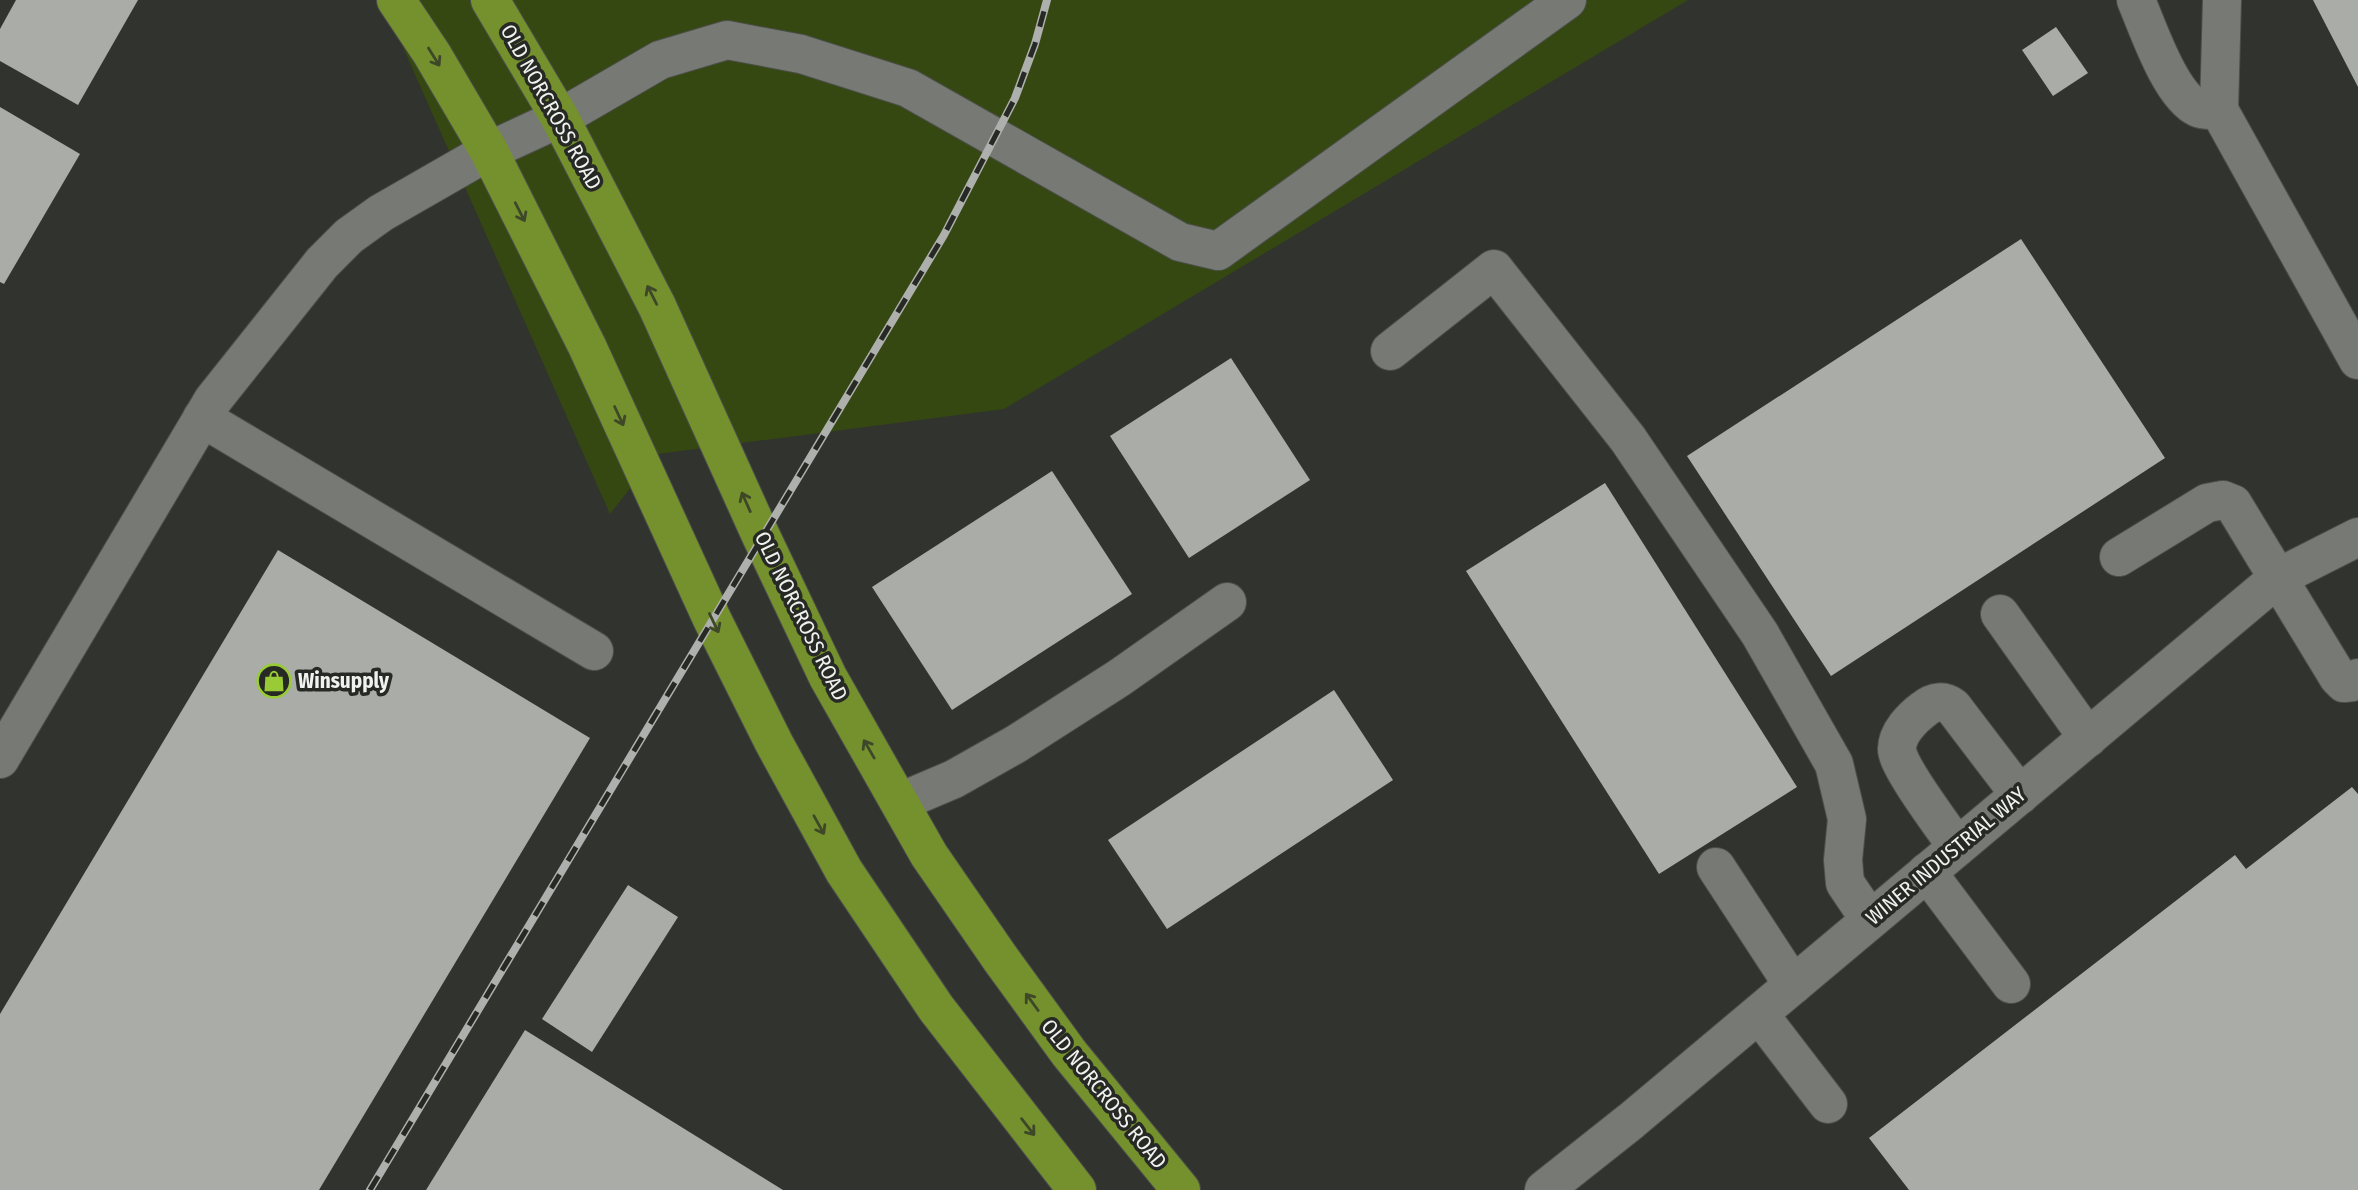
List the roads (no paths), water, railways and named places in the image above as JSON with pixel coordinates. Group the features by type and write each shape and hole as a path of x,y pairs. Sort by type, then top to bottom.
{"main road":[{"path":"396,0 432,54 489,151 587,346 712,619 774,743 844,871 936,1008 1077,1190"},
{"name":"OLD NORCROSS ROAD","path":"490,0 561,118 657,306 828,677 929,855 1007,969 1069,1053 1181,1190"}],"street":[{"path":"0,759 213,400 322,263 349,236 382,213 489,151 561,118 660,60 727,40 801,54 908,88 1180,242 1218,251 1567,0"},
{"path":"2136,0 2174,86 2196,107 2219,110"},
{"path":"2222,0 2219,110 2358,360"},
{"path":"1390,351 1494,269 1628,439 1767,646 1834,764 1847,819 1843,860 1845,883 1870,920"},
{"path":"202,418 594,651"},
{"path":"2119,557 2207,503 2223,500 2233,504 2338,677 2344,683 2358,678"},
{"name":"WINER INDUSTRIAL WAY","path":"1544,1190 1631,1121 2279,577 2358,537"},
{"path":"900,802 954,779 1016,744 1119,678 1227,602"},
{"path":"2000,614 2088,738"},
{"path":"1957,847 1909,776 1896,751 1899,737 1926,707 1937,702 1947,702 1954,707 2020,794"},
{"path":"1716,867 1793,985"},
{"path":"1927,872 2011,984"},
{"path":"1759,1014 1828,1104"}],"railway":[{"path":"370,1190 944,235 1015,98 1035,44 1047,0"}],"place":[{"name":"Winsupply","path":"274,681"}]}
